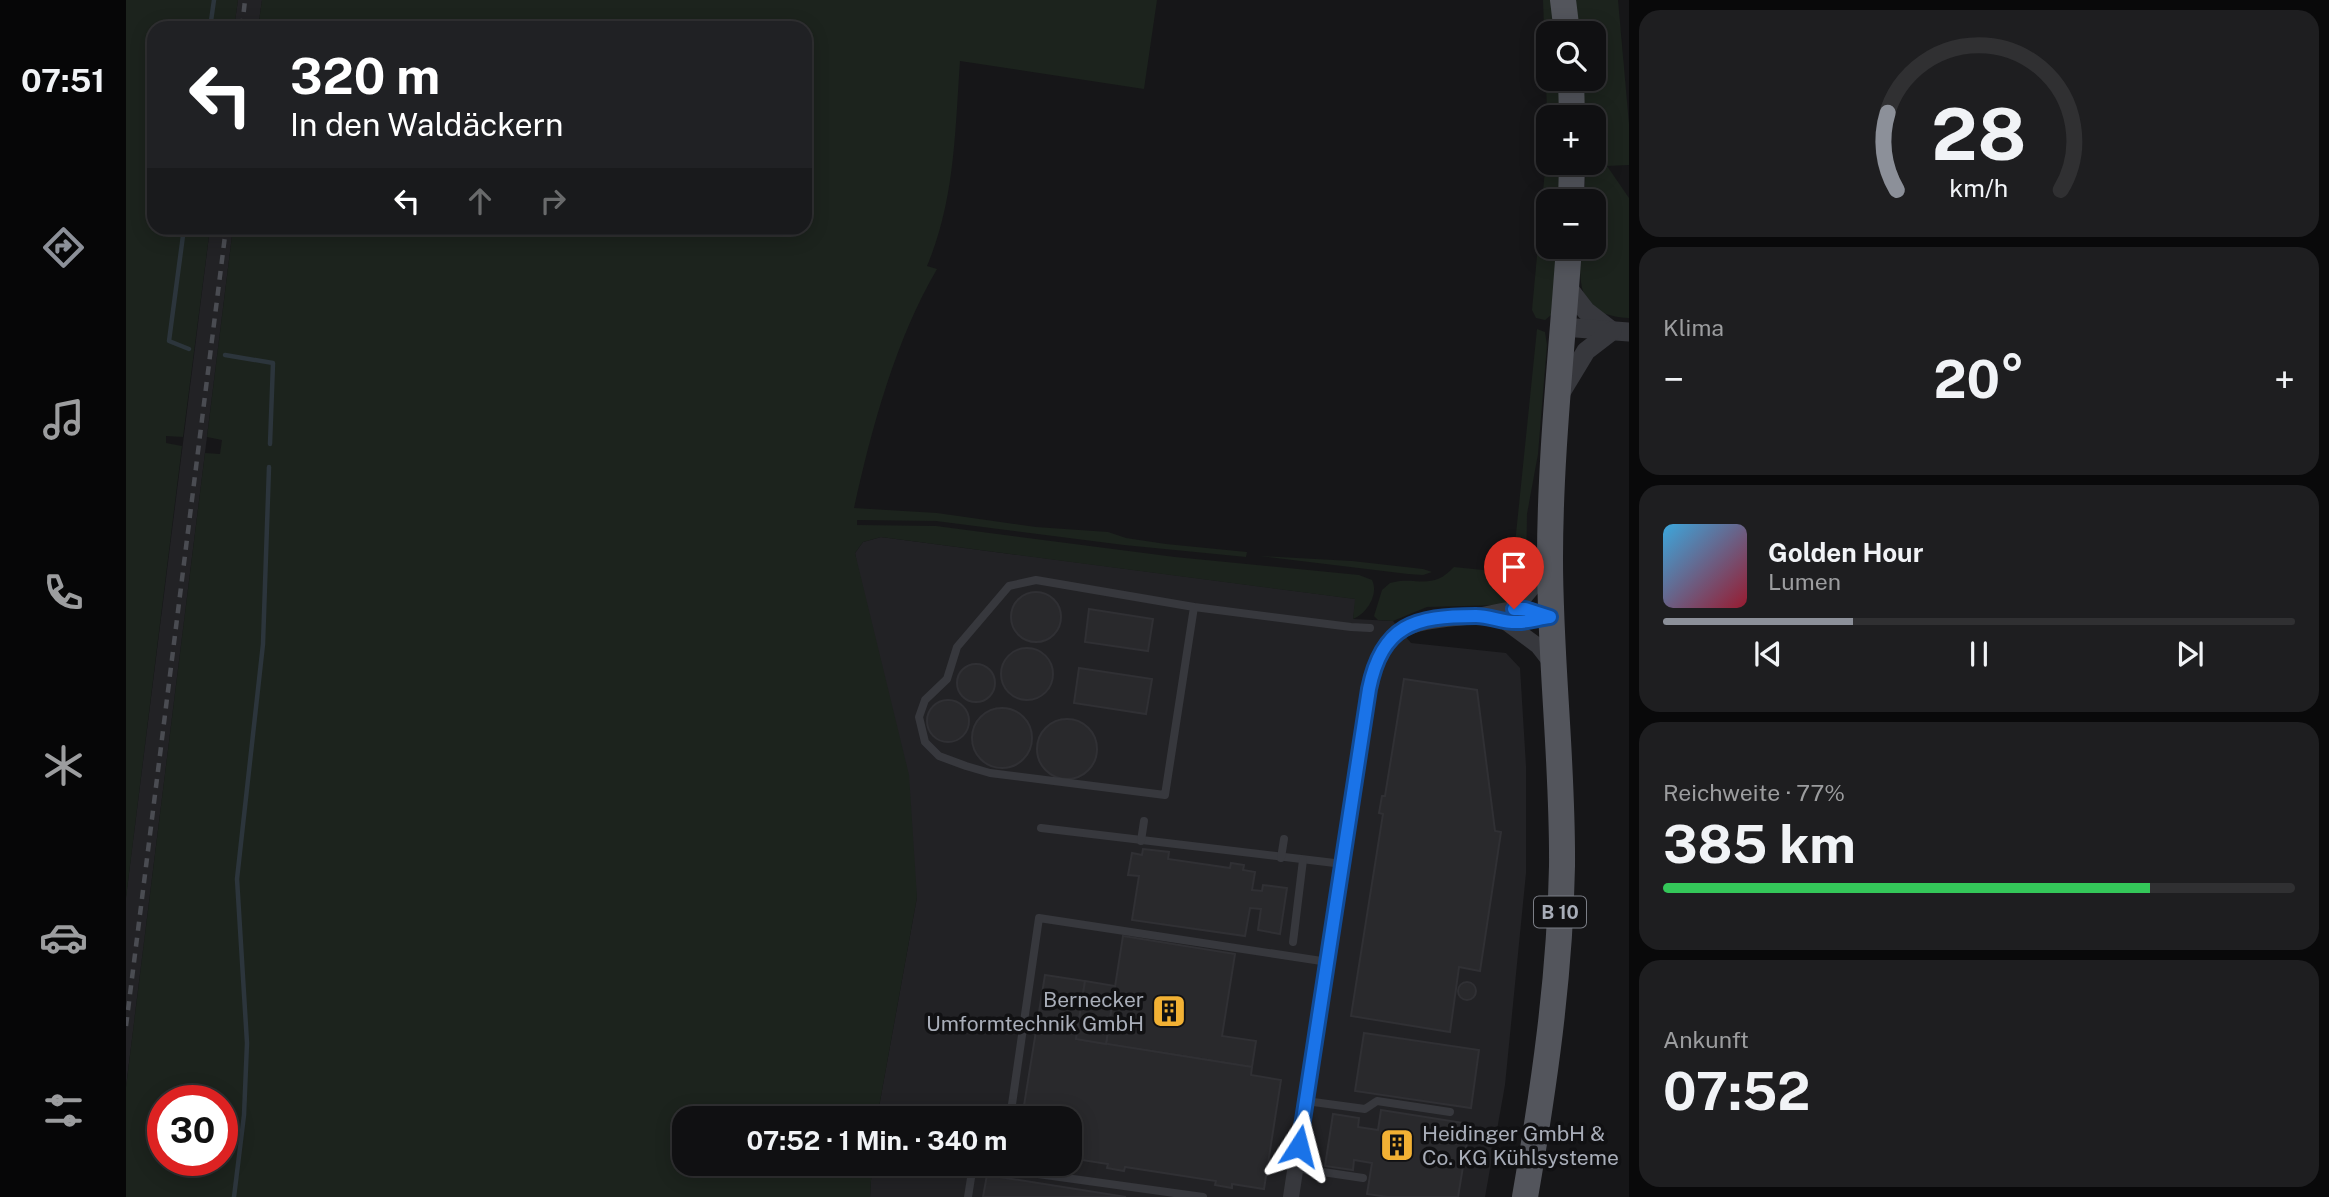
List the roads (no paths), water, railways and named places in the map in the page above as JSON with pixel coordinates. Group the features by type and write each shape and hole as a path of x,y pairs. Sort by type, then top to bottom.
{"main road":[{"path":"1563,0 1566,21"},
{"name":"B 10","path":"1525,1197 1552,1023 1560,913 1562,826 1552,665 1550,555 1568,259"}],"street":[{"path":"1566,285 1586,311 1620,331"},
{"path":"1563,327 1620,331"},
{"path":"1558,397 1586,351 1620,331"},
{"path":"1510,615 1533,587 1550,555"},
{"path":"1292,1197 1369,689 1377,658 1394,635 1414,623 1510,615 1525,609 1550,617"},
{"path":"1510,615 1552,665"}],"lane":[{"path":"1194,607 1165,795 990,773 939,756 925,742 919,717 925,700 947,679 957,647 1009,586 1036,580 1194,607 1351,628 1370,628"},
{"path":"1141,841 1143,821"},
{"path":"1041,828 1343,864"},
{"path":"1281,858 1284,839"},
{"path":"1293,942 1303,860"},
{"path":"1012,1106 1039,919 1328,962"},
{"path":"1306,1101 1365,1109 1377,1101 1450,1112"},
{"path":"1296,1168 1363,1178"},
{"path":"968,1197 971,1176"},
{"path":"1063,1176 1203,1197"}],"waterway":[{"path":"211,21 214,0"},
{"path":"183,235 169,341 189,349"},
{"path":"225,355 273,363 270,444"},
{"path":"234,1197 244,1115 247,1043 237,879 263,644 269,467"}],"railway":[{"path":"243,21 245,0"},
{"path":"126,1026 225,235"}],"place":[{"name":"Bernecker Umformtechnik GmbH","path":"1169,1011"},
{"name":"Heidinger GmbH & Co. KG Kühlsysteme","path":"1397,1145"}]}
